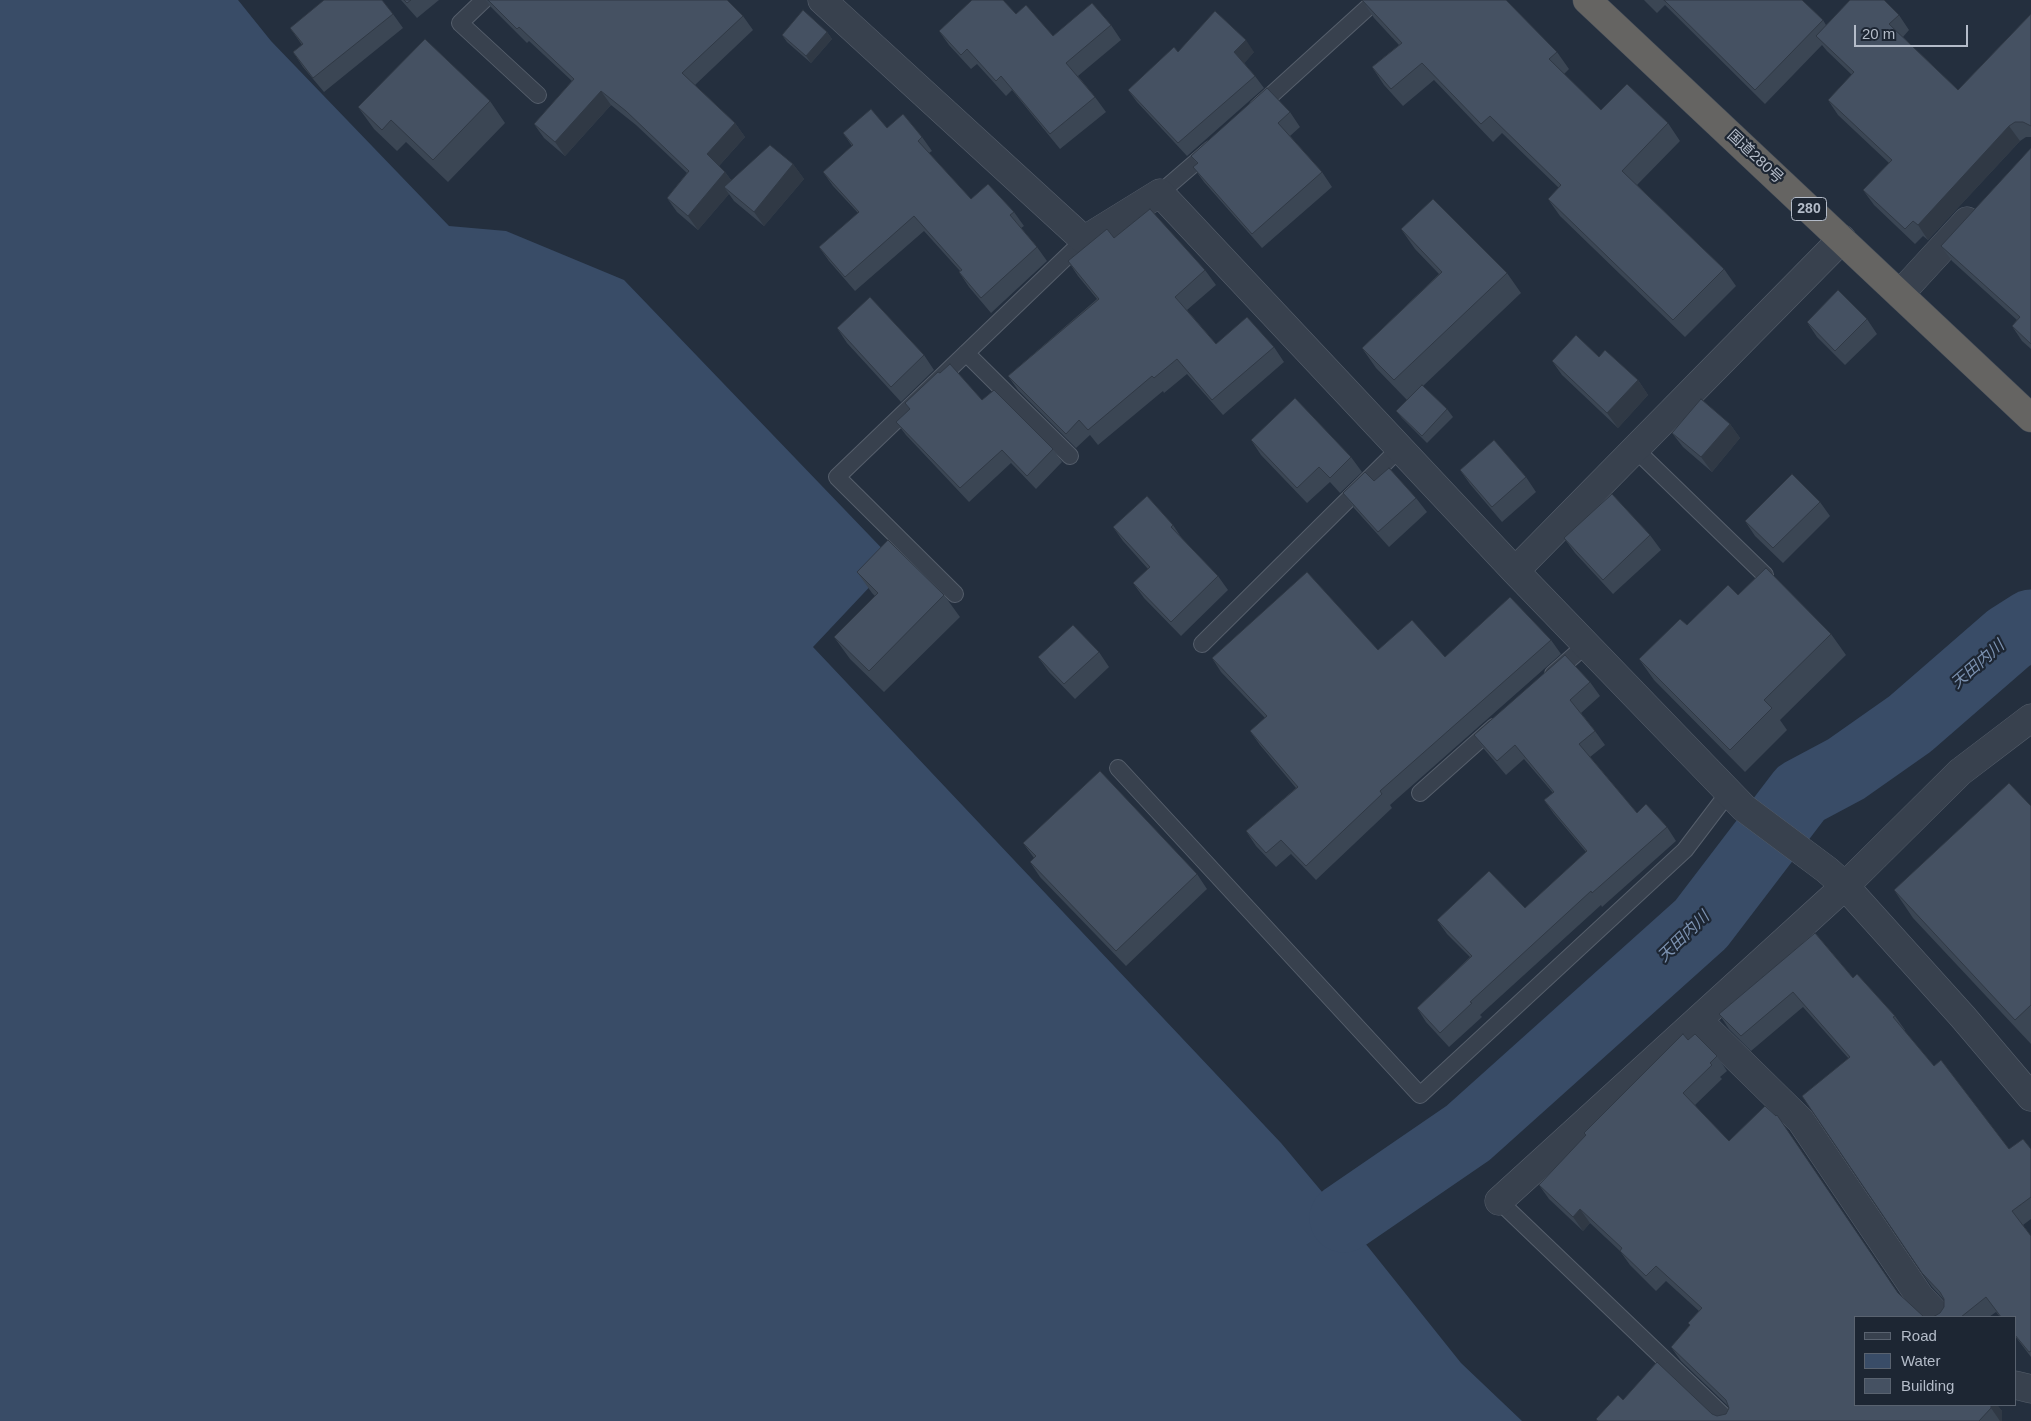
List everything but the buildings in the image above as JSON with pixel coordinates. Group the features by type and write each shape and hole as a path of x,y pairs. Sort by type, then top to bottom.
{"highway":[{"name":"国道280号","path":"1587,0 2031,418"}],"street":[{"path":"822,0 1084,240 1160,193 1515,570 1736,800 1836,878 1963,1017 2031,1097"},
{"path":"1900,294 1985,202"},
{"path":"1515,570 1842,239"},
{"path":"1500,1201 1698,1021 1836,878 1960,772 2031,718"},
{"path":"1698,1021 1801,1121 1920,1298 1938,1316"},
{"path":"2016,1384 2031,1389"}],"lane":[{"path":"484,0 460,23 538,95"},
{"path":"1242,121 1331,43 1376,0"},
{"path":"1160,193 1220,141"},
{"path":"955,594 836,477 1084,240"},
{"path":"966,353 1070,456"},
{"path":"1202,644 1400,448"},
{"path":"1635,449 1766,575"},
{"path":"1543,683 1586,644"},
{"path":"1420,793 1507,715"},
{"path":"1118,768 1420,1095 1685,850 1736,800"},
{"path":"1500,1201 1729,1421"}],"water":[{"path":"0,0 238,0 271,41 449,226 506,231 624,280 894,561 813,647 1281,1143 1369,1248 1461,1363 1522,1421 0,1421"}],"waterway":[{"name":"天田内川","path":"1344,1218 1468,1133 1701,924 1801,793 1846,769 1910,724 2009,638 2031,624"}]}
